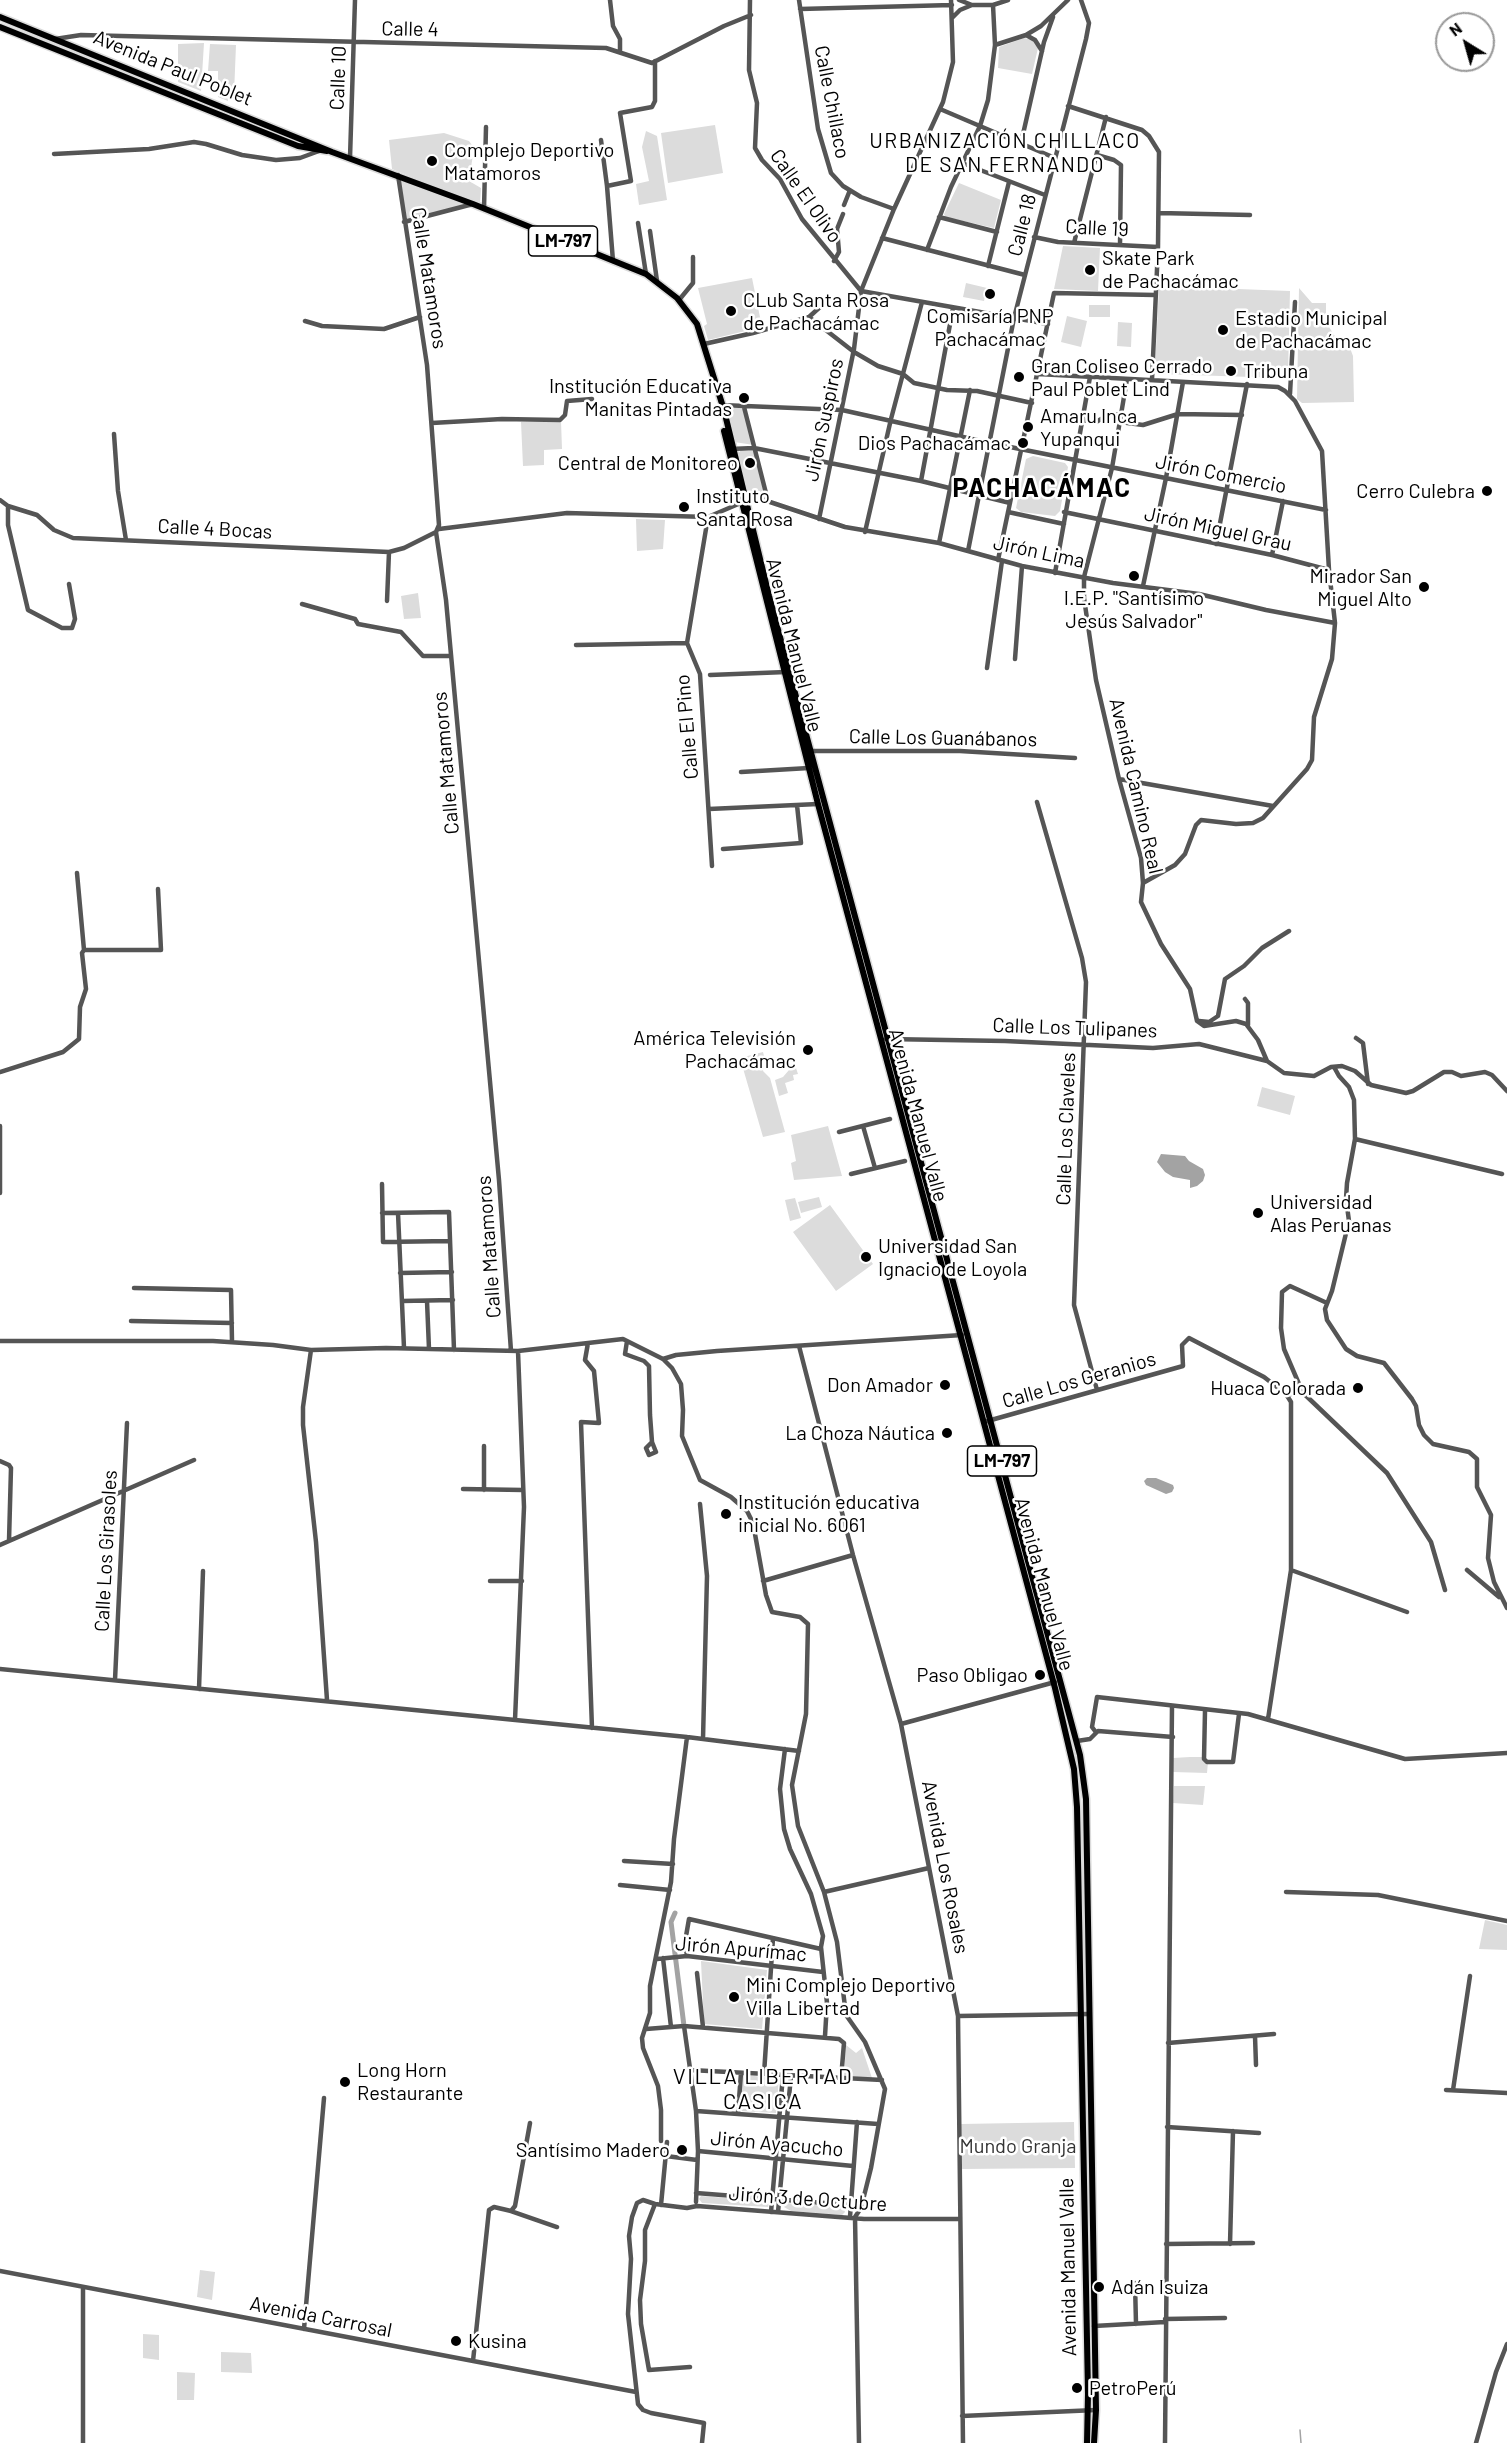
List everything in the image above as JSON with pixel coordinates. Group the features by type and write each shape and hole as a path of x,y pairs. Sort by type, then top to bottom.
{"main road":[{"name":"Avenida Paul Poblet","path":"0,17 333,152 473,204 646,274 679,300 697,324 721,405"},
{"name":"Avenida Paul Poblet","path":"0,27 298,146 333,152"},
{"name":"Avenida Manuel Valle","path":"721,405 818,804 835,857"},
{"name":"Avenida Manuel Valle","path":"787,672 811,751 835,857 987,1422 1070,1752 1076,1797 1080,2014 1094,2443"},
{"name":"Avenida Manuel Valle","path":"987,1422 1077,1740 1086,1799 1094,2326 1092,2410 1087,2443"}],"street":[{"name":"Calle 10","path":"350,158 355,0"},
{"path":"610,0 613,26 620,39 620,52"},
{"name":"Calle El Olivo","path":"750,0 749,70 757,103 755,148 762,160 782,182 796,211 834,261 861,291"},
{"name":"Calle Chillaco","path":"799,0 822,148 831,172 861,197 894,209"},
{"path":"959,0 972,5 993,5 1008,0"},
{"path":"995,45 1026,34 1053,17 1068,0"},
{"name":"Calle 18","path":"968,551 1014,318 1089,23 1081,0"},
{"path":"800,9 952,2"},
{"name":"Jirón Suspiros","path":"819,519 854,352 861,291 894,209 940,109 953,62 952,2"},
{"path":"952,19 960,10 972,5"},
{"path":"927,250 962,163 980,126 991,87 995,45 993,5"},
{"path":"607,186 631,181 620,113 652,107 655,101 655,61 751,15"},
{"path":"1021,143 1042,51 1053,17"},
{"path":"1026,34 1035,40 1042,51"},
{"name":"Calle 4","path":"55,39 81,35 606,48 640,61 652,63 655,61"},
{"path":"1068,106 1142,130 1159,152 1158,246 1152,380"},
{"path":"940,109 1056,158"},
{"path":"1074,243 1106,117"},
{"path":"484,209 486,127"},
{"path":"602,140 613,262"},
{"path":"54,154 148,149 194,142 242,155 276,160 300,158 319,151"},
{"path":"1097,155 1114,160 1121,165 1120,245"},
{"path":"962,163 1045,195"},
{"name":"Calle Matamoros","path":"398,175 428,365 437,531 446,600 499,1180 511,1351"},
{"path":"988,266 1009,182"},
{"path":"844,205 850,190"},
{"path":"404,222 473,204"},
{"path":"1159,213 1250,215"},
{"path":"834,261 839,252 837,230 843,214"},
{"path":"939,217 997,232"},
{"path":"638,223 646,274"},
{"path":"650,231 657,281"},
{"name":"Calle 19","path":"1035,237 1074,243 1158,246"},
{"path":"882,238 1025,275"},
{"path":"679,300 693,283 693,257"},
{"path":"861,291 1047,324"},
{"path":"987,668 1008,512 1054,293 1155,295"},
{"path":"704,344 763,331 809,316 830,298"},
{"path":"866,532 891,419 922,302"},
{"path":"1290,394 1295,303"},
{"path":"921,481 953,308"},
{"path":"809,316 854,352 878,366 903,374 914,382 938,388 970,390 999,398 1032,403"},
{"path":"305,321 322,326 384,329 420,317"},
{"path":"1038,374 1278,387 1290,394 1322,451 1329,570 1335,623 1332,659 1314,717 1312,760 1307,769 1263,818 1252,823 1236,824 1201,820 1196,825 1185,854 1180,860 1143,883"},
{"path":"1055,573 1064,512 1090,377"},
{"name":"Avenida Camino Real","path":"1127,379 1112,468 1084,578 1084,598 1096,680 1119,779 1141,858 1143,883 1141,902 1161,944 1190,989 1197,1020"},
{"path":"1143,586 1183,382"},
{"path":"1216,544 1247,384"},
{"path":"939,543 970,390"},
{"path":"432,423 561,420 567,401 592,399"},
{"name":"Jirón Comercio","path":"721,405 842,410 891,419 990,443 1326,510"},
{"path":"744,407 768,501"},
{"path":"1082,420 1096,422 1110,414 1121,415"},
{"path":"1120,422 1143,425 1178,414 1242,415"},
{"path":"114,434 118,491 126,540"},
{"path":"731,449 756,448 921,481 1010,503"},
{"name":"Jirón Lima","path":"743,502 753,498 768,501 866,532 939,543 1000,561 1055,573 1199,594 1335,623"},
{"name":"Calle 4 Bocas","path":"0,500 8,506 37,515 54,530 73,538 389,552 404,548 437,531 567,513 708,517 743,502"},
{"path":"1272,555 1283,501"},
{"path":"8,506 8,525 28,610 62,628 72,628 75,619 69,584"},
{"path":"1008,512 1064,524"},
{"name":"Jirón Miguel Grau","path":"1064,512 1272,555 1329,570"},
{"path":"576,645 687,643 708,517"},
{"path":"387,601 389,552"},
{"path":"1015,659 1022,566"},
{"path":"302,604 355,619 358,624 401,632 423,656 451,656"},
{"name":"Calle El Pino","path":"687,643 700,674 712,866"},
{"path":"710,675 787,672"},
{"name":"Calle Los Guanábanos","path":"811,751 960,751 1075,758"},
{"path":"741,772 809,768"},
{"path":"1119,779 1273,806"},
{"name":"Calle Los Claveles","path":"1037,802 1082,958 1086,982 1074,1305 1097,1390"},
{"path":"709,809 818,804"},
{"path":"723,849 801,843 797,805"},
{"path":"0,1072 63,1052 79,1039 80,1007 86,989 76,873"},
{"path":"84,950 161,950 158,889"},
{"path":"1197,1020 1206,1022 1218,1016 1225,979 1244,966 1262,948 1289,932"},
{"path":"1245,999 1248,1003 1248,1026"},
{"path":"1197,1020 1204,1026 1236,1021 1248,1026 1258,1040 1267,1061 1284,1073 1318,1076 1334,1067 1342,1066 1355,1071 1368,1084 1406,1093 1444,1072 1452,1072 1461,1076 1485,1072 1496,1078 1507,1091"},
{"path":"1356,1038 1363,1043 1368,1084"},
{"name":"Calle Los Tulipanes","path":"884,1039 1153,1048 1199,1044 1267,1061"},
{"path":"1334,1067 1349,1087 1354,1100 1355,1139 1347,1183 1346,1199 1349,1221 1332,1292 1327,1303 1327,1320 1346,1349 1357,1356 1383,1363 1412,1398 1424,1436 1433,1444 1469,1452 1477,1459 1477,1487 1491,1515 1488,1558 1494,1582 1506,1606"},
{"path":"839,1132 890,1119"},
{"path":"0,1126 0,1193"},
{"path":"863,1126 875,1168"},
{"path":"1355,1139 1502,1174"},
{"path":"851,1174 905,1161"},
{"path":"382,1184 383,1242 450,1241"},
{"path":"398,1212 404,1348"},
{"path":"382,1213 449,1212 454,1350"},
{"path":"400,1273 452,1272"},
{"path":"1327,1303 1290,1286 1282,1292 1281,1328 1284,1349 1299,1389 1388,1473 1431,1542 1445,1590"},
{"path":"134,1288 231,1290 232,1341"},
{"path":"402,1301 453,1300"},
{"path":"427,1301 429,1349"},
{"path":"131,1321 232,1323"},
{"path":"663,1359 676,1355 964,1335"},
{"path":"0,1341 232,1341 311,1350 404,1348 518,1351 623,1339 663,1359 678,1375 681,1384 682,1436 700,1480 730,1497 747,1511 753,1523 763,1581 772,1612 800,1617 808,1624 806,1714 792,1785 798,1826 824,1892 837,1942 846,2015 865,2042 885,2089 867,2187 861,2208 852,2217"},
{"name":"Calle Los Geranios","path":"987,1422 1183,1366 1182,1345 1185,1339 1193,1339 1264,1377 1286,1394"},
{"path":"627,1341 626,1354 644,1361 649,1366 652,1442"},
{"path":"588,1343 585,1360 594,1371 599,1423 581,1422 592,1728"},
{"name":"Avenida Los Rosales","path":"799,1346 853,1555 902,1724 958,2016 963,2443"},
{"path":"311,1350 303,1407 303,1425 316,1542 327,1700"},
{"path":"515,1720 522,1581 523,1490 518,1351"},
{"path":"1286,1394 1292,1394 1299,1389"},
{"path":"1268,1719 1291,1570 1291,1402 1286,1394"},
{"name":"Calle Los Girasoles","path":"115,1680 127,1423"},
{"path":"484,1446 484,1490"},
{"path":"0,1545 194,1460"},
{"path":"0,1461 9,1465 10,1468 9,1541"},
{"path":"463,1490 523,1490"},
{"path":"700,1504 706,1576 703,1739"},
{"path":"763,1581 853,1555"},
{"path":"1291,1570 1407,1612"},
{"path":"1467,1570 1506,1606"},
{"path":"199,1689 203,1571"},
{"path":"490,1581 522,1581"},
{"path":"0,1669 327,1700 687,1737 799,1751"},
{"path":"902,1724 1061,1680"},
{"path":"1095,1731 1092,1727 1097,1698 1268,1719 1405,1760 1507,1754"},
{"path":"1165,2443 1172,1706"},
{"path":"1205,1711 1204,1759 1207,1762 1233,1762 1239,1714"},
{"path":"1077,1740 1090,1739 1095,1731"},
{"path":"1095,1731 1173,1737"},
{"path":"661,2141 658,2086 643,2048 642,2038 650,2013 650,1986 660,1958 687,1737"},
{"path":"785,1749 780,1789 784,1829 790,1849 811,1894 823,1936 821,1949 827,2003 825,2037"},
{"path":"624,1861 673,1864"},
{"path":"824,1892 929,1868"},
{"path":"620,1885 670,1890"},
{"path":"1286,1892 1378,1895 1507,1921"},
{"path":"687,1956 685,1942 689,1919 821,1949"},
{"path":"764,2074 773,1938"},
{"name":"Jirón Apurímac","path":"660,1958 687,1956 823,1972"},
{"path":"660,1958 671,2027"},
{"path":"697,1972 703,2027"},
{"path":"1453,2090 1470,1976"},
{"path":"958,2016 1089,2014"},
{"path":"646,2029 684,2026 839,2039 844,2043 841,2079"},
{"path":"684,2026 696,2111 698,2151 696,2202"},
{"path":"1168,2043 1274,2034"},
{"path":"1255,2036 1256,2066"},
{"path":"690,2070 882,2080"},
{"path":"738,2113 741,2073"},
{"path":"771,2212 783,2075"},
{"path":"778,2212 790,2076"},
{"path":"1446,2090 1507,2092"},
{"path":"304,2329 324,2098"},
{"path":"696,2111 878,2124"},
{"path":"857,2122 850,2205 858,2347 859,2443"},
{"path":"511,2211 515,2206 530,2123"},
{"path":"1167,2127 1259,2133"},
{"path":"1230,2244 1233,2131"},
{"path":"661,2205 667,2142"},
{"name":"Jirón Ayacucho","path":"698,2151 853,2166"},
{"name":"Jirón Ayacucho","path":"666,2156 698,2160"},
{"name":"Jirón 3 de Octubre","path":"696,2193 850,2205"},
{"path":"690,2367 649,2370 641,2324 640,2300 645,2261 645,2230 655,2204 643,2200 637,2203 629,2236 632,2259 628,2314 638,2404 643,2410 704,2423 702,2443"},
{"name":"Jirón 3 de Octubre","path":"655,2204 864,2219 960,2219"},
{"path":"473,2361 489,2210 494,2207 511,2211 557,2227"},
{"path":"1166,2244 1253,2243"},
{"name":"Avenida Carrosal","path":"0,2271 636,2392"},
{"path":"1135,2283 1136,2324"},
{"path":"83,2288 83,2443"},
{"path":"1094,2326 1225,2318"},
{"path":"1476,2443 1496,2372 1507,2344"},
{"path":"962,2416 1092,2410"}],"green space":[{"path":"1024,38 1033,40 1038,48 1032,74 998,68 999,47"},
{"path":"204,43 201,91 178,82 178,44"},
{"path":"210,44 236,45 234,94 228,92 228,101 218,97 218,71 208,71"},
{"path":"715,125 723,173 668,183 661,133"},
{"path":"646,131 657,136 667,200 639,205 636,184 649,181 642,147"},
{"name":"Complejo Deportivo Matamoros","path":"444,133 469,141 474,148 469,181 481,188 480,205 392,169 389,140"},
{"path":"400,178 464,204 465,205 405,220"},
{"path":"959,183 1001,200 994,228 945,217 944,214"},
{"path":"1063,246 1100,248 1098,291 1054,289"},
{"name":"CLub Santa Rosa de Pachacámac","path":"752,278 762,327 708,340 704,326 707,324 698,288"},
{"path":"966,283 987,288 984,301 963,297"},
{"name":"Estadio Municipal de Pachacámac","path":"1159,286 1290,291 1288,374 1282,378 1160,374 1155,369"},
{"path":"1299,288 1312,303 1326,303 1326,319 1329,327 1338,341 1350,348 1353,356 1354,402 1302,403 1297,399"},
{"path":"1089,305 1110,305 1110,317 1089,317"},
{"path":"1067,316 1087,321 1081,347 1061,342"},
{"path":"1118,322 1132,323 1131,347 1117,346"},
{"path":"726,408 744,408 754,445 734,442"},
{"path":"561,421 562,449 544,450 544,465 523,466 521,422"},
{"path":"741,450 755,451 767,497 747,495 737,455"},
{"path":"1033,456 1065,463 1068,467 1060,511 1055,516 1021,512 1016,508 1026,459"},
{"path":"636,519 665,520 663,549 637,551"},
{"path":"418,593 421,618 404,619 401,596"},
{"path":"763,1052 765,1060 763,1071 770,1078 785,1132 763,1137 740,1058"},
{"path":"796,1068 798,1074 793,1075 794,1080 785,1083 788,1093 779,1096 775,1080"},
{"path":"1262,1087 1295,1096 1290,1115 1257,1106"},
{"path":"828,1126 842,1176 794,1180 791,1163 796,1161 791,1135"},
{"path":"819,1197 822,1207 801,1213 798,1202"},
{"path":"795,1198 801,1218 790,1221 785,1200"},
{"path":"830,1205 873,1264 836,1291 793,1232"},
{"path":"1202,1757 1208,1762 1207,1773 1173,1772 1173,1758"},
{"path":"1174,1786 1205,1786 1203,1805 1173,1803"},
{"path":"1485,1920 1507,1925 1507,1950 1479,1949"},
{"name":"Mini Complejo Deportivo Villa Libertad","path":"701,1961 767,1970 762,2029 704,2024"},
{"path":"846,2045 856,2053 862,2048 872,2078 844,2076"},
{"path":"742,2075 779,2078 776,2113 740,2111"},
{"name":"Mundo Granja","path":"1074,2122 1075,2168 962,2169 961,2124"},
{"path":"701,2196 769,2203 768,2207 702,2203 699,2199"},
{"path":"785,2203 843,2207 845,2212 842,2215 791,2211 784,2207"},
{"path":"200,2270 215,2272 212,2300 197,2297"},
{"path":"143,2334 159,2335 159,2360 143,2358"},
{"path":"221,2352 251,2353 252,2373 221,2372"},
{"path":"177,2372 195,2373 194,2400 177,2400"}],"shaded area":[{"path":"1161,1154 1185,1156 1203,1169 1205,1175 1203,1181 1190,1188 1190,1180 1173,1177 1165,1172 1157,1162"},
{"path":"1147,1478 1156,1478 1173,1485 1174,1488 1172,1492 1166,1494 1146,1485 1144,1481"}],"waterway":[{"path":"675,1913 671,1922 684,2026"},
{"path":"1300,2430 1301,2443"}],"place":[{"name":"Complejo Deportivo Matamoros","path":"432,161"},
{"name":"Skate Park de Pachacámac","path":"1090,270"},
{"name":"Comisaría PNP Pachacámac","path":"990,294"},
{"name":"CLub Santa Rosa de Pachacámac","path":"731,311"},
{"name":"Estadio Municipal de Pachacámac","path":"1223,330"},
{"name":"Tribuna","path":"1231,371"},
{"name":"Gran Coliseo Cerrado Paul Poblet Lind","path":"1019,377"},
{"name":"Institución Educativa Manitas Pintadas","path":"744,398"},
{"name":"Amaru Inca Yupanqui","path":"1028,427"},
{"name":"Dios Pachacámac","path":"1023,443"},
{"name":"Central de Monitoreo","path":"750,463"},
{"name":"Cerro Culebra","path":"1487,491"},
{"name":"Instituto Santa Rosa","path":"684,507"},
{"name":"I.E.P. \"Santísimo Jesús Salvador\"","path":"1134,576"},
{"name":"Mirador San Miguel Alto","path":"1424,587"},
{"name":"América Televisión Pachacámac","path":"808,1050"},
{"name":"Universidad Alas Peruanas","path":"1258,1213"},
{"name":"Universidad San Ignacio de Loyola","path":"866,1257"},
{"name":"Don Amador","path":"945,1385"},
{"name":"Huaca Colorada","path":"1358,1388"},
{"name":"La Choza Náutica","path":"947,1433"},
{"name":"Institución educativa inicial No. 6061","path":"726,1514"},
{"name":"Paso Obligao","path":"1040,1675"},
{"name":"Mini Complejo Deportivo Villa Libertad","path":"734,1997"},
{"name":"Long Horn Restaurante","path":"345,2082"},
{"name":"Santísimo Madero","path":"682,2150"},
{"name":"Adán Isuiza","path":"1099,2287"},
{"name":"Kusina","path":"456,2341"},
{"name":"PetroPerú","path":"1077,2388"}],"district":[{"name":"URBANIZACIÓN CHILLACO DE SAN FERNANDO","path":"1005,153"},
{"name":"PACHACÁMAC","path":"1042,488"},
{"name":"VILLA LIBERTAD CASICA","path":"763,2090"}]}
